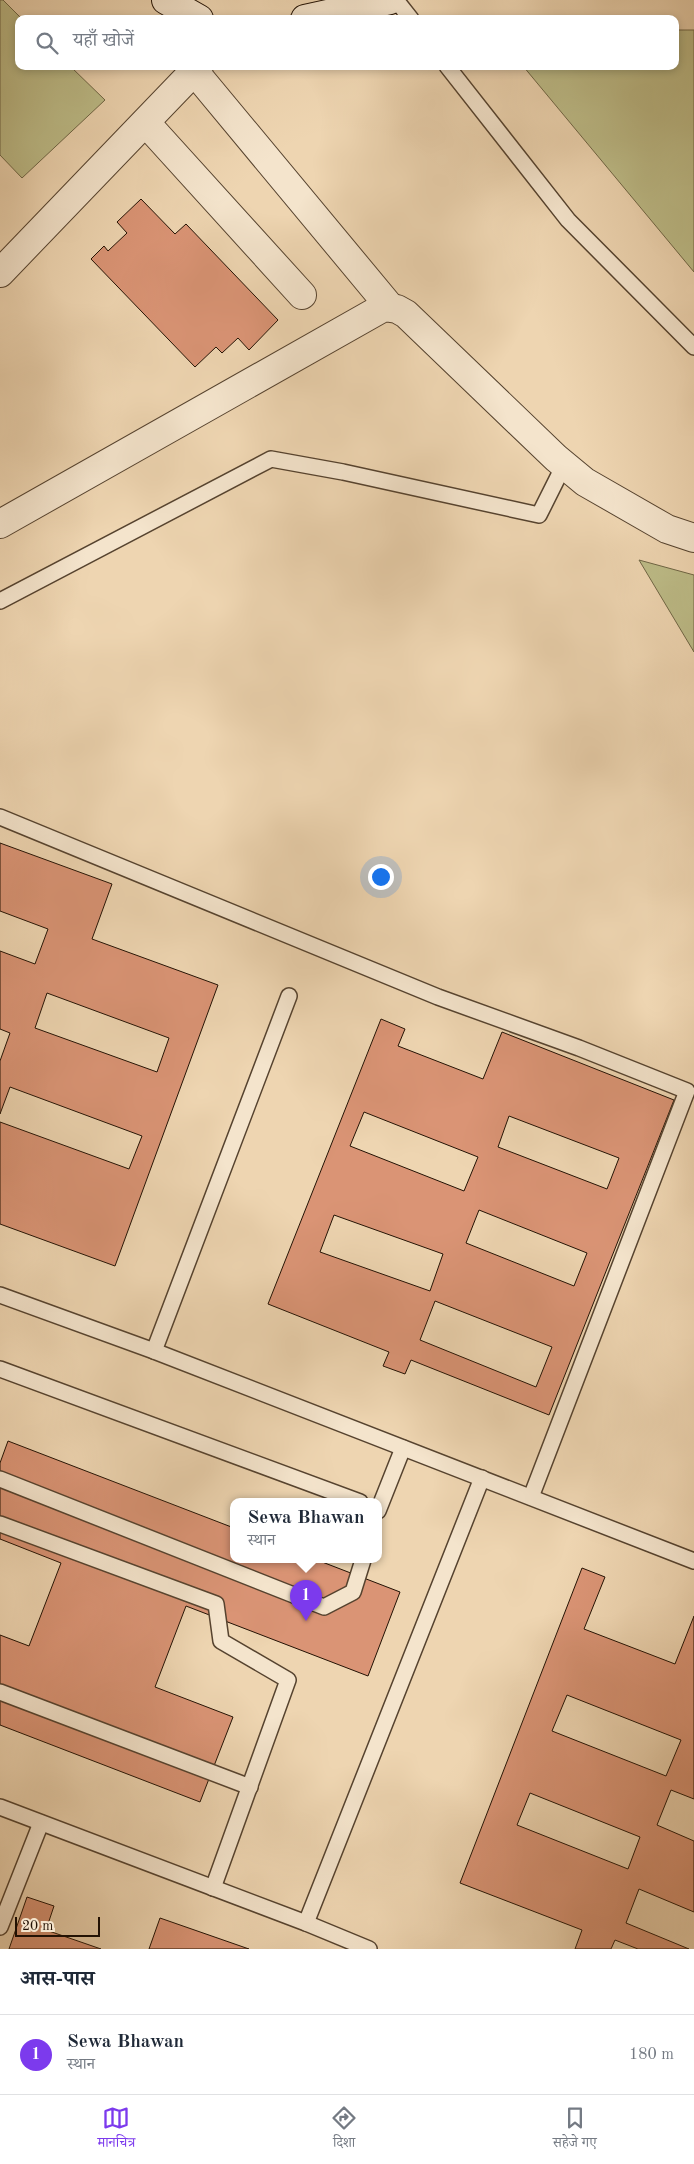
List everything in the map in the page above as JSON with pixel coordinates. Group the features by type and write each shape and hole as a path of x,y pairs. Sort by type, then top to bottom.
{"street":[{"path":"166,0 192,15"},
{"path":"323,15 390,0"},
{"path":"0,273 196,70"},
{"path":"198,70 390,307 406,314 564,465 585,482 667,529 694,538"},
{"path":"146,122 302,295"},
{"path":"0,524 378,309 390,307"}],"lane":[{"path":"396,0 408,15"},
{"path":"451,70 568,220 694,347"},
{"path":"0,601 271,459 342,472 539,515 564,465"},
{"path":"0,817 438,997 579,1048 687,1090 530,1497"},
{"path":"154,1351 289,996"},
{"path":"0,1294 154,1351 694,1562"},
{"path":"0,1370 349,1498"},
{"path":"382,1500 402,1448"},
{"path":"306,1923 482,1478"},
{"path":"0,1479 324,1607 353,1592 362,1563"},
{"path":"0,1524 216,1604 221,1641 288,1680 213,1888"},
{"path":"0,1692 250,1787"},
{"path":"0,1807 306,1923 369,1949"},
{"path":"0,1927 41,1823"}],"shaded area":[{"path":"0,0 3,0 18,15 15,15 15,70 74,70 105,100 22,178 0,155"},
{"path":"679,30 694,30 694,272 526,70 679,70"},
{"path":"639,560 694,575 694,652"}],"building":[{"path":"141,199 175,234 186,224 278,320 249,350 238,338 222,353 216,347 195,367 91,259 104,246 108,251 127,233 117,222"},
{"path":"0,843 112,884 92,939 218,985 115,1266 0,1224 0,1122 129,1169 142,1136 10,1087 0,1114 0,1061 10,1033 0,1029 0,951 35,964 48,929 0,911","holes":["47,993 169,1038 157,1072 35,1028"]},
{"path":"381,1019 405,1029 398,1046 483,1079 502,1032 674,1100 549,1415 411,1360 405,1374 383,1366 389,1352 268,1304","holes":["364,1112 478,1157 464,1191 350,1146","509,1116 619,1158 607,1189 498,1147","479,1210 587,1253 574,1286 466,1243","334,1215 443,1254 430,1291 320,1252","435,1301 552,1347 536,1387 420,1340"]},
{"path":"8,1441 230,1526 230,1563 325,1563 400,1592 368,1676 186,1606 155,1687 233,1717 200,1802 0,1725 0,1635 29,1646 61,1563 0,1539 0,1463"},
{"path":"582,1568 605,1577 584,1629 675,1664 694,1616 694,1799 671,1790 657,1825 694,1841 694,1912 639,1889 626,1923 689,1949 638,1949 615,1940 611,1949 575,1949 582,1930 460,1883","holes":["567,1695 681,1740 666,1776 552,1731","530,1793 640,1837 628,1869 517,1825"]},
{"path":"27,1897 54,1906 46,1930 101,1949 9,1949"},
{"path":"160,1918 249,1949 149,1949"}],"place":[{"name":"Sewa Bhawan","path":"306,1621"}]}
